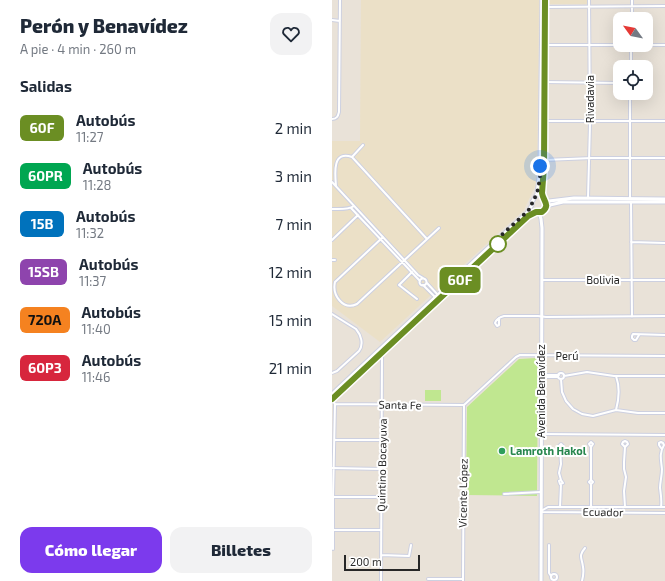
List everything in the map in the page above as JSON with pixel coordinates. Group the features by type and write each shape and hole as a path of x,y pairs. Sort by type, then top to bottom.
{"main road":[{"path":"542,0 544,82 544,160 542,193 547,204 545,209"},
{"path":"332,399 436,296 527,213 532,205 532,202 537,194 540,170 545,0"},
{"path":"535,199 540,197 549,201 567,198 588,198 665,202"},
{"path":"332,394 528,216 542,212 553,204 563,202 665,199"},
{"path":"532,205 533,209 538,212"},
{"name":"Avenida Benavídez","path":"541,581 542,225 545,209"},
{"name":"Avenida Benavídez","path":"538,212 542,225"}],"street":[{"path":"332,119 338,117 339,112 340,0"},
{"name":"Rivadavia","path":"588,198 590,120 589,0"},
{"path":"632,0 632,12"},
{"path":"545,7 665,6"},
{"path":"332,20 340,21"},
{"path":"543,45 613,44"},
{"path":"653,45 665,45"},
{"path":"544,82 613,83"},
{"path":"630,100 632,316"},
{"path":"544,121 665,121"},
{"path":"352,157 363,145"},
{"path":"336,186 335,165 337,160 346,155 352,157 427,239"},
{"path":"544,160 665,158"},
{"path":"332,182 403,261 421,284 436,296"},
{"path":"332,209 351,208 354,206"},
{"path":"351,208 360,214"},
{"path":"332,240 360,214"},
{"path":"382,238 335,282 336,295 343,304 350,306 357,304 439,228"},
{"path":"632,242 665,243"},
{"path":"403,261 418,275 426,279 426,282 436,296"},
{"path":"412,272 399,285 417,299"},
{"name":"Bolivia","path":"542,280 665,280"},
{"path":"332,314 359,332 362,344 359,351 337,371 332,373"},
{"path":"499,318 504,316 665,316"},
{"path":"639,335 665,335"},
{"name":"Quintino Bocayuva","path":"381,581 382,350"},
{"name":"Perú","path":"464,405 518,356 523,354 541,356 665,356"},
{"path":"560,377 562,374 564,376 587,372 616,376 665,376"},
{"path":"541,376 563,378 564,376"},
{"path":"616,376 618,386 616,410"},
{"path":"560,377 566,401 576,411 582,414 593,416 616,410 638,413 665,413"},
{"path":"332,399 335,404 332,497 332,530 334,549"},
{"name":"Santa Fe","path":"335,404 464,405"},
{"name":"Vicente López","path":"462,580 464,405"},
{"path":"541,434 665,435"},
{"path":"335,440 382,440"},
{"path":"591,447 591,507"},
{"path":"560,448 561,464 559,473 563,482 561,484 560,507"},
{"path":"625,448 625,507"},
{"path":"661,448 661,507"},
{"path":"333,468 382,469"},
{"path":"504,494 541,492"},
{"path":"332,497 381,497"},
{"path":"541,512 548,507 665,507"},
{"name":"Ecuador","path":"541,512 665,513"},
{"path":"332,530 381,530"},
{"path":"381,555 409,556 411,545"},
{"path":"549,545 550,581"},
{"path":"582,581 584,569 581,554 585,548"},
{"path":"551,577 553,574 555,575 557,577 555,580"},
{"path":"551,577 552,580 559,581"},
{"path":"428,579 462,580"}],"shaded area":[{"path":"361,0 539,0 537,182 524,210 380,342 332,306 332,141 360,141"},
{"path":"549,0 587,0 587,4 549,4"}],"green space":[{"name":"Lamroth Hakol","path":"536,358 538,361 537,496 466,495 467,407 519,359"},
{"path":"425,390 441,390 441,401 425,401"}],"bus line":[{"name":"60F","path":"332,399 528,216 545,210 547,204 542,197 542,193 544,173 545,0"}],"place":[{"name":"Lamroth Hakol","path":"502,451"}],"route":[{"path":"498,244 495,241 527,213 532,205 532,202 537,194 540,178 540,166"}]}
